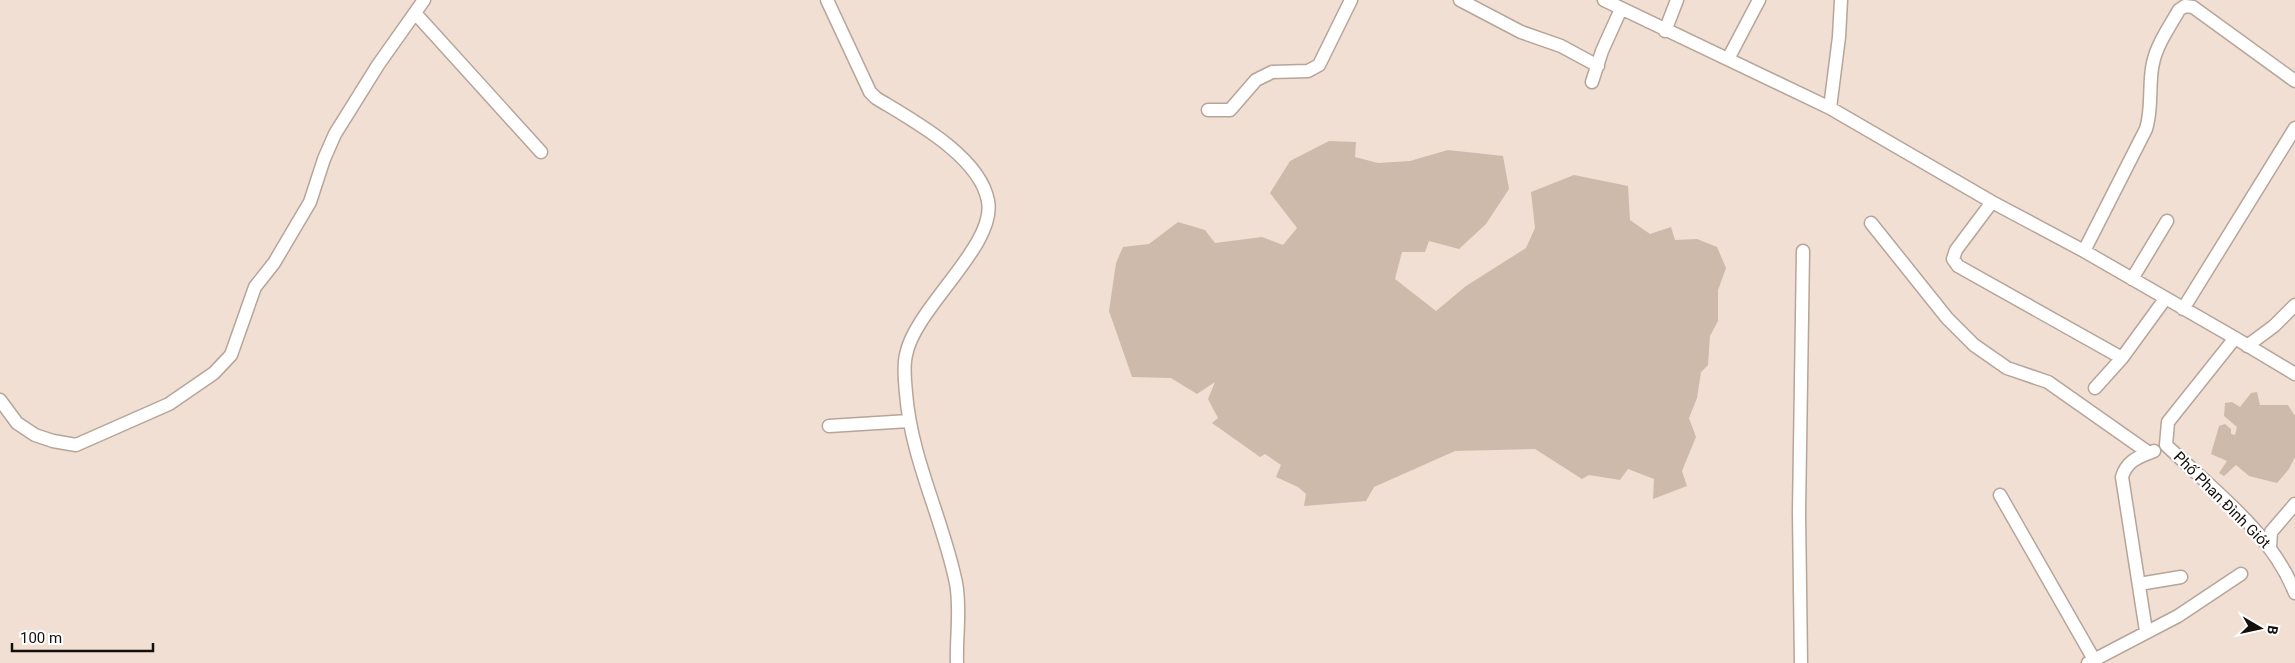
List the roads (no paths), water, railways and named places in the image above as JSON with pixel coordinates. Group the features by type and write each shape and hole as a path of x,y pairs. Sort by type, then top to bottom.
{"street":[{"path":"0,400 17,423 35,435 52,441 76,445 170,404 214,374 231,355 255,287 274,263 310,202 324,159 335,134 378,65 424,0"},
{"path":"827,0 870,92 876,98 928,129 950,147 980,181 989,202 987,219 978,241 928,311 907,349 905,369 909,421 927,489 956,584 957,663"},
{"path":"1208,110 1230,110 1256,80 1272,72 1308,71 1319,65 1351,0"},
{"path":"1460,0 1526,34 1561,46 1598,66"},
{"path":"1604,0 1665,31 1830,108 1992,202 2132,279 2295,374"},
{"path":"1665,31 1677,0"},
{"path":"1728,60 1759,0"},
{"path":"1830,108 1839,37 1841,0"},
{"path":"2084,252 2146,129 2150,109 2152,64 2156,52 2178,10 2185,6 2193,7 2295,80"},
{"path":"1592,82 1602,51 1622,9"},
{"path":"415,13 541,152"},
{"path":"2183,309 2295,128"},
{"path":"1992,202 1956,250 1954,259 1958,266 2122,358"},
{"path":"2132,279 2167,221"},
{"path":"1871,223 1947,318 1974,345 2007,368 2048,382 2149,453"},
{"path":"1801,663 1799,513 1803,251"},
{"path":"2095,388 2122,358 2165,299"},
{"path":"2247,346 2274,326 2295,305"},
{"name":"Phố Phan Đình Giót","path":"2235,338 2168,422 2166,446 2270,547 2289,578 2295,593"},
{"path":"829,426 909,421"},
{"path":"2146,631 2122,477 2125,467 2131,461 2166,446"},
{"path":"2000,495 2093,661 2146,631 2178,616 2241,574"},
{"path":"2270,547 2271,532 2295,504"},
{"path":"2139,584 2181,577"}]}
